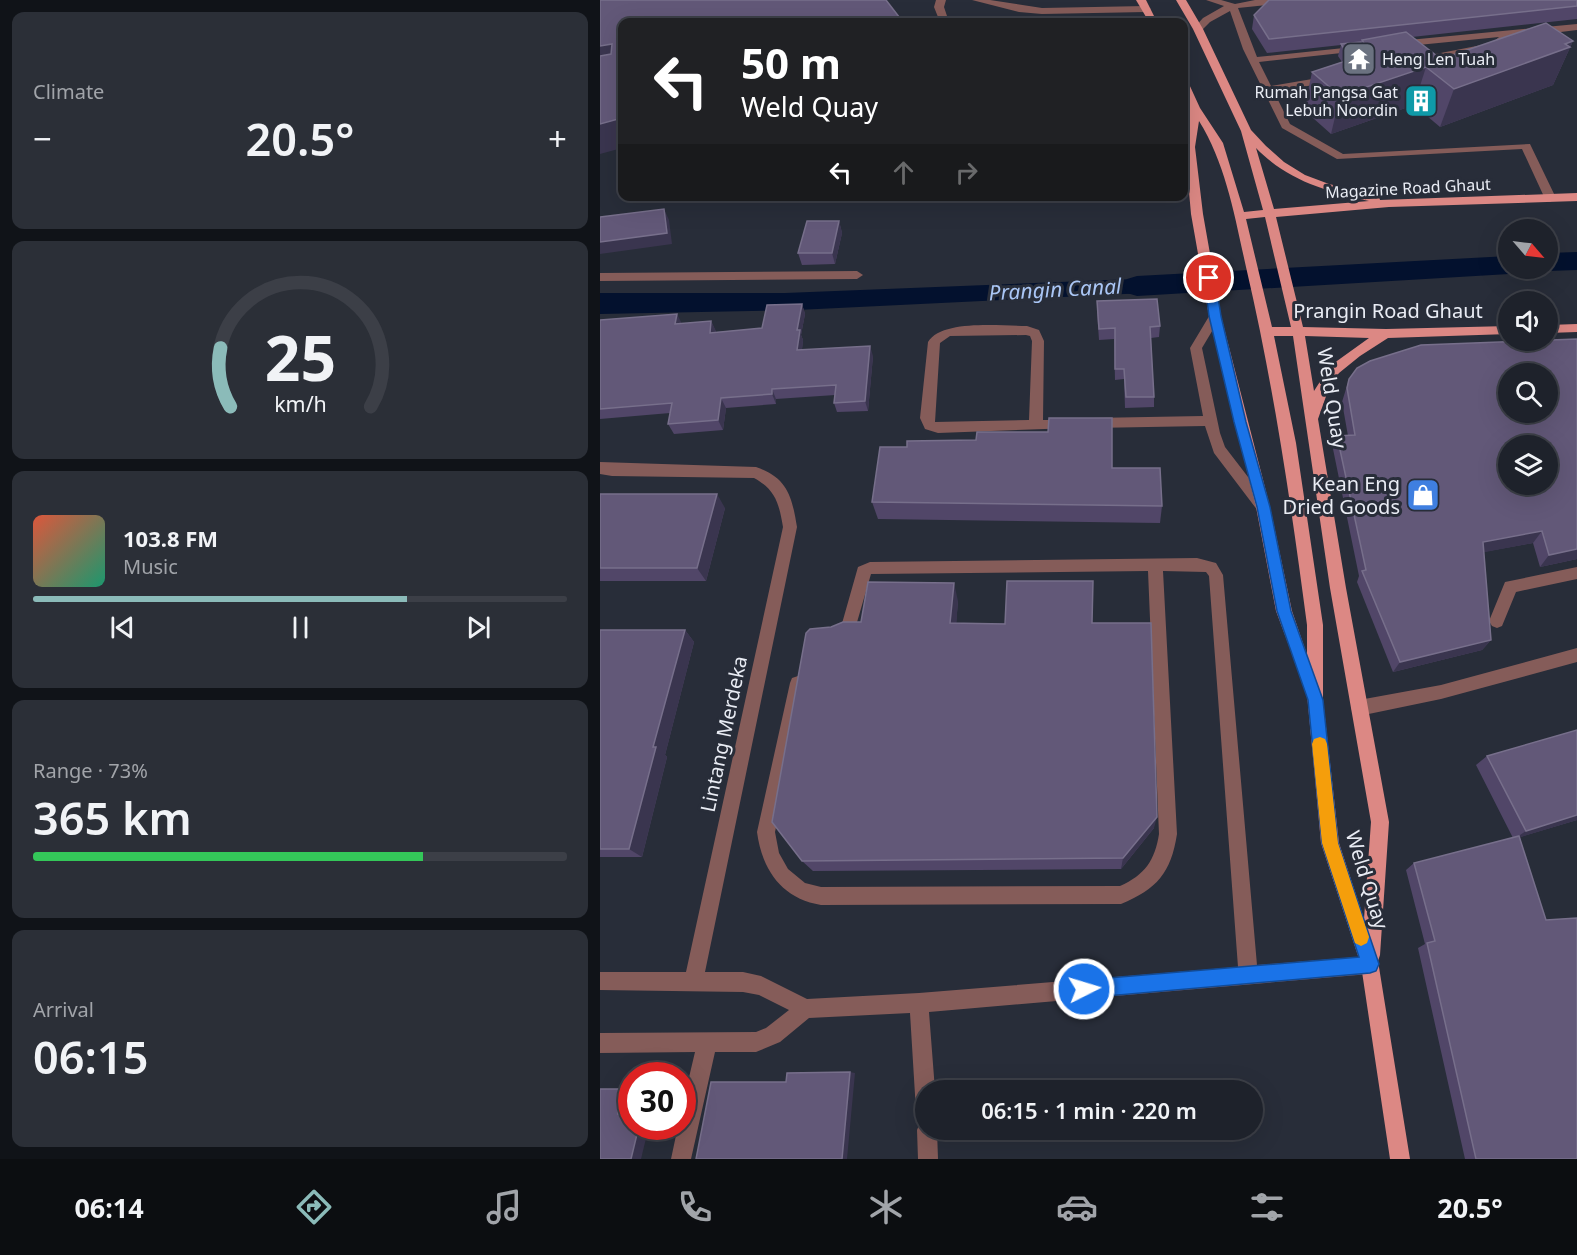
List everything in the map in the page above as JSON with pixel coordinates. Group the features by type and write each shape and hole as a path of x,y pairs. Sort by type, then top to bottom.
{"main road":[{"name":"Weld Quay","path":"1181,0 1198,29 1246,131 1298,331 1359,708 1380,822 1370,964"},
{"name":"Weld Quay","path":"1188,93 1195,108 1218,143 1240,216 1267,331 1289,443 1315,625 1315,700 1330,843 1370,964 1400,1159"},
{"name":"Weld Quay","path":"1195,108 1190,147 1197,214 1215,314 1240,422 1263,507 1284,611 1315,700"},
{"path":"1246,131 1278,163 1294,174 1317,184 1389,202"},
{"name":"Magazine Road Ghaut","path":"1240,216 1389,202 1577,197"},
{"path":"1558,329 1577,328"},
{"name":"Prangin Road Ghaut","path":"1267,331 1386,334 1498,330"},
{"path":"1312,420 1321,390 1329,376 1361,349 1386,334"}],"street":[{"path":"941,0 939,7 943,18"},
{"path":"977,0 1019,9 1042,11 1144,5"},
{"path":"1210,0 1233,6"},
{"path":"1198,29 1209,18 1233,6 1286,0"},
{"path":"1233,6 1253,60 1286,126 1305,138 1324,145 1341,157 1526,146 1550,198"},
{"path":"1384,46 1577,27"},
{"path":"1408,62 1495,45 1509,35"},
{"path":"1253,60 1372,47"},
{"path":"1268,90 1306,85 1342,76"},
{"path":"600,277 857,274"},
{"path":"1215,314 1196,348 1211,421 1219,449 1263,507"},
{"path":"1036,424 1038,341 1035,333 1027,330 948,332 939,336 934,342 927,418 930,425 938,428 1211,421"},
{"name":"Lintang Merdeka","path":"600,468 756,472 770,480 785,497 790,527 694,981"},
{"path":"822,635 840,635 848,631 863,571 870,568 1197,564 1211,567 1216,575 1248,975"},
{"path":"800,672 766,832 766,845 772,860 795,889 807,896 1121,895 1141,887 1155,874 1166,853 1168,834 1155,565"},
{"path":"1497,621 1510,587 1577,573"},
{"path":"1359,708 1441,692 1577,655"},
{"path":"600,981 743,982 761,986 806,1009 919,1003 1370,964"},
{"path":"919,1003 924,1080"},
{"path":"600,1043 756,1042 773,1035 806,1009"},
{"path":"681,1159 706,1042"},
{"path":"927,1140 928,1159"}],"water":[{"path":"1184,277 1187,291 797,310 600,314 600,293 785,293"}],"building":[{"path":"600,0 886,0 900,18 618,18 618,119 600,124 600,56 611,54 612,44 600,46"},
{"path":"1269,0 1577,0 1577,6 1269,39 1254,15"},
{"path":"1546,23 1573,41 1565,44 1570,47 1454,89 1426,67 1340,96 1312,72 1370,53 1362,40 1406,32 1441,59"},
{"path":"1361,42 1358,55 1349,57 1341,44"},
{"path":"664,209 667,233 600,242 600,217"},
{"path":"807,221 839,221 832,253 798,253"},
{"path":"1157,299 1160,326 1150,327 1154,397 1126,397 1124,369 1115,369 1115,328 1099,329 1097,301"},
{"path":"802,304 797,330 800,330 797,350 870,346 865,401 834,403 836,385 772,389 772,394 721,398 718,420 668,424 672,403 600,409 600,320 677,314 675,324 711,321 710,333 762,328 767,305"},
{"path":"1577,339 1577,549 1549,555 1542,531 1483,542 1491,640 1400,662 1362,571 1366,570 1337,436 1355,435 1347,388 1349,379 1357,368 1370,361 1421,345 1498,342 1498,351 1558,351 1558,340"},
{"path":"1049,418 1112,418 1112,468 1160,468 1162,506 872,502 880,447 907,447 907,441 976,440 977,432 1048,432"},
{"path":"600,494 717,494 697,568 600,568"},
{"path":"1007,581 1093,581 1092,623 1151,623 1157,817 1123,858 802,861 772,822 806,633 810,629 831,627 843,622 861,622 868,582 954,583 950,623 1005,624"},
{"path":"600,630 685,630 653,747 656,747 629,849 600,849"},
{"path":"1577,730 1577,815 1526,831 1487,756"},
{"path":"1519,836 1546,920 1577,918 1577,1159 1476,1159 1427,943 1435,941 1414,863"},
{"path":"850,1072 842,1159 696,1159 711,1082 786,1082 787,1073"},
{"path":"600,1089 618,1089 618,1140 636,1140 631,1159 600,1159"}],"waterway":[{"name":"Prangin Canal","path":"1558,262 1577,261"},
{"name":"Prangin Canal","path":"1137,286 1498,266"}],"slow traffic":[{"path":"1320,744 1330,843 1361,937"}],"place":[{"name":"Heng Len Tuah","path":"1359,59"},
{"name":"Rumah Pangsa Gat Lebuh Noordin","path":"1421,101"},
{"name":"Kean Eng Dried Goods","path":"1423,495"}],"route":[{"path":"1084,989 1370,964 1330,843 1315,700 1284,611 1263,507 1215,316 1209,278"}]}
